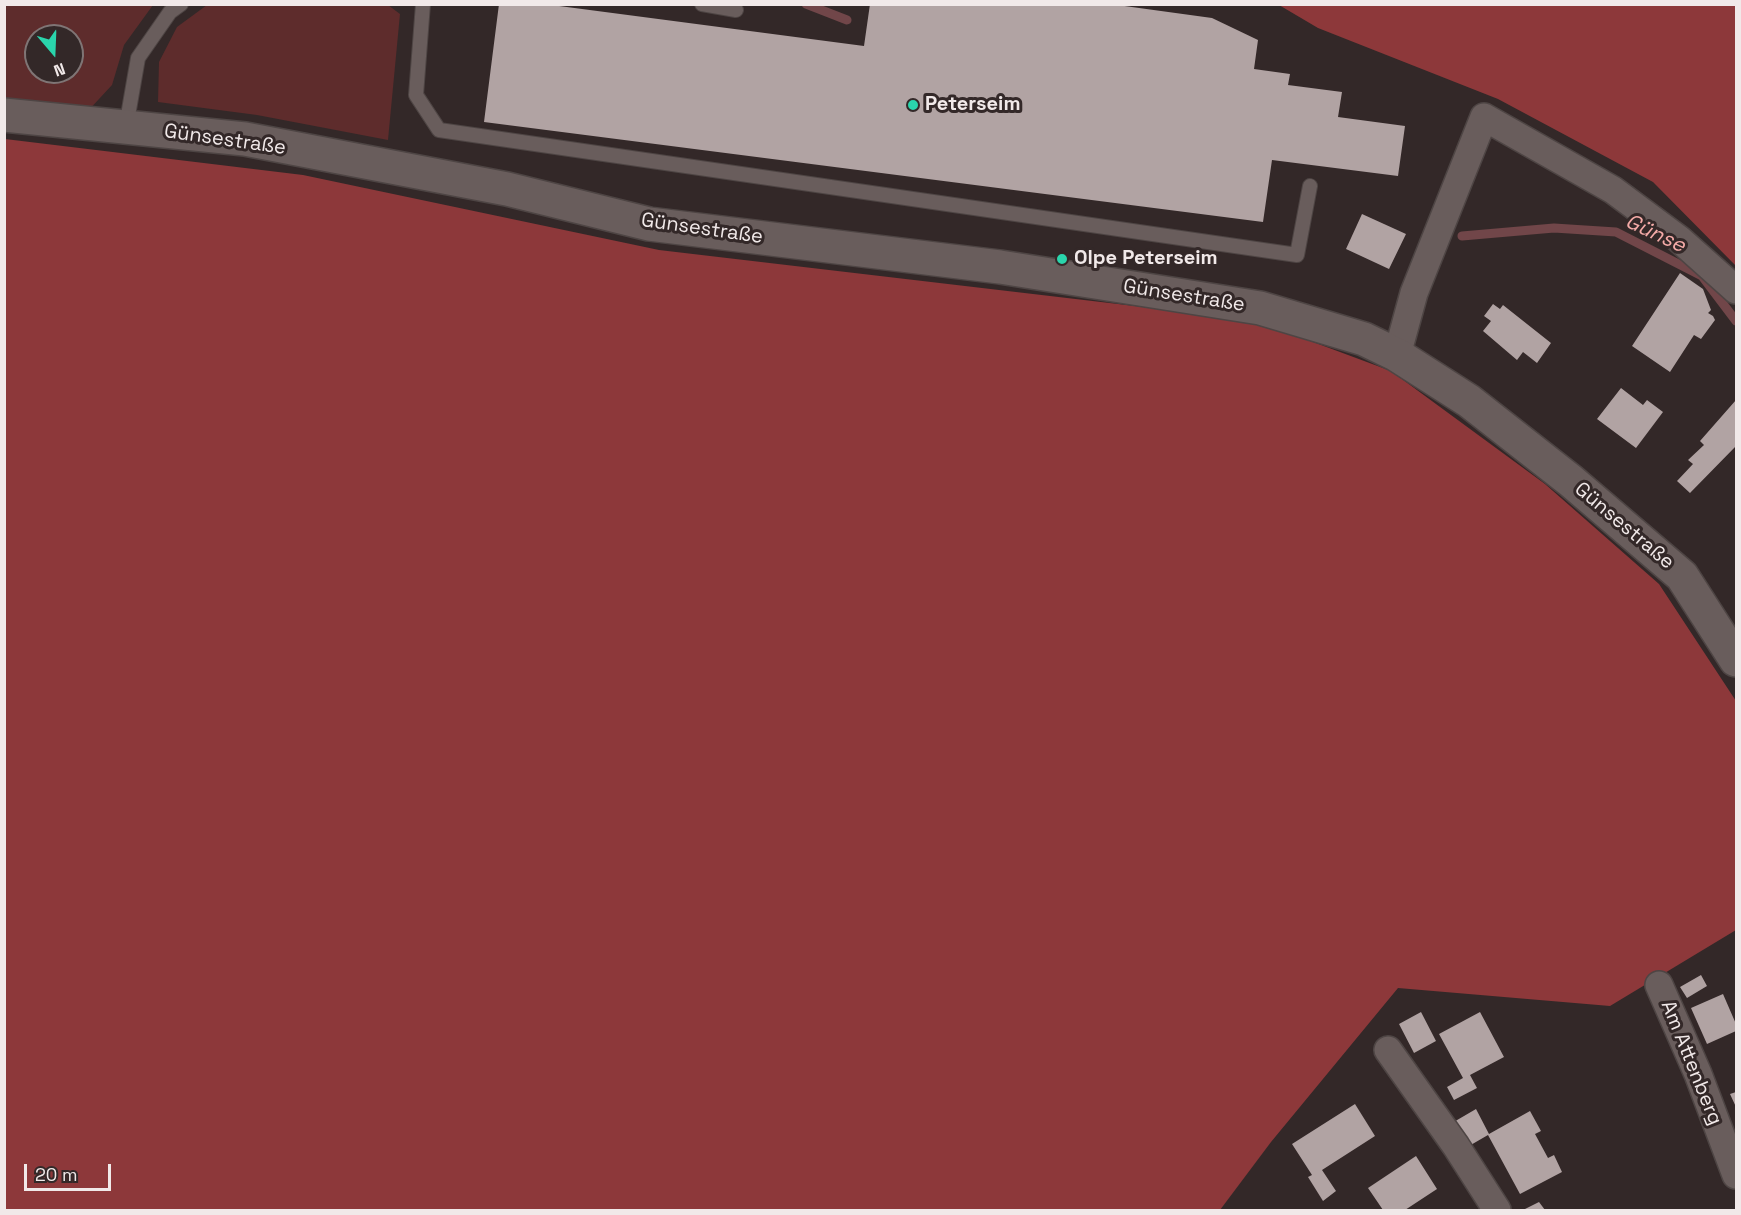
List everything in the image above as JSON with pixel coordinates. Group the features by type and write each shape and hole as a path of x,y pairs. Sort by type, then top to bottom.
{"street":[{"name":"Günsestraße","path":"4,115 245,139 507,189 649,224 1000,267 1260,308 1364,339 1397,355 1469,401 1571,481 1682,576 1737,660"},
{"path":"1397,355 1414,293 1484,117 1613,190 1679,239 1737,290"},
{"name":"Am Attenberg","path":"1659,985 1698,1074 1737,1175"},
{"path":"1388,1050 1456,1146 1497,1210"}],"lane":[{"path":"126,127 138,58 171,12 182,4"},
{"path":"423,4 416,95 439,130 1297,255 1310,186"},
{"path":"702,4 736,10"}],"shaded area":[{"path":"4,5 153,5 124,45 112,85 86,113 5,106"},
{"path":"207,5 388,5 400,14 388,140 257,115 158,102 159,62 177,27"},
{"path":"1279,5 1736,5 1736,266 1653,182 1498,99 1318,28"},
{"path":"5,139 303,175 659,250 1254,320 1391,371 1545,484 1659,584 1736,701 1736,930 1610,1006 1398,988 1271,1142 1220,1210 5,1210"}],"building":[{"name":"Peterseim","path":"499,4 544,4 864,46 870,4 1110,4 1212,18 1258,40 1254,69 1290,74 1288,85 1342,92 1338,117 1405,126 1398,176 1272,160 1263,222 484,122"},
{"path":"1362,214 1406,234 1389,269 1346,249"},
{"path":"1680,273 1703,289 1711,310 1708,313 1715,320 1701,339 1694,335 1670,372 1632,346"},
{"path":"1493,304 1500,309 1503,305 1551,343 1537,363 1523,352 1517,360 1483,331 1491,321 1484,316"},
{"path":"1621,388 1643,405 1647,400 1663,412 1636,448 1597,419"},
{"path":"1736,400 1736,446 1690,493 1677,481 1693,464 1688,460 1704,445 1700,441"},
{"path":"1701,975 1707,986 1687,998 1680,987"},
{"path":"1723,994 1736,1024 1736,1031 1707,1044 1691,1008"},
{"path":"1421,1012 1436,1041 1414,1053 1399,1024"},
{"path":"1480,1012 1504,1057 1470,1075 1477,1088 1454,1100 1447,1087 1463,1078 1439,1034"},
{"path":"1736,1092 1736,1107 1730,1094"},
{"path":"1355,1104 1375,1136 1322,1170 1336,1191 1323,1201 1308,1177 1312,1175 1292,1144"},
{"path":"1476,1109 1489,1134 1530,1111 1541,1131 1535,1134 1548,1158 1554,1155 1562,1172 1520,1194 1488,1135 1469,1146 1452,1123"},
{"path":"1416,1156 1437,1189 1405,1210 1383,1210 1368,1188"},
{"path":"1539,1202 1545,1210 1523,1210"}],"waterway":[{"name":"Günse","path":"806,4 847,20"},
{"name":"Günse","path":"1462,236 1554,228 1616,232 1702,276 1736,321"}],"place":[{"name":"Peterseim","path":"913,105"},
{"name":"Olpe Peterseim","path":"1062,259"}]}
